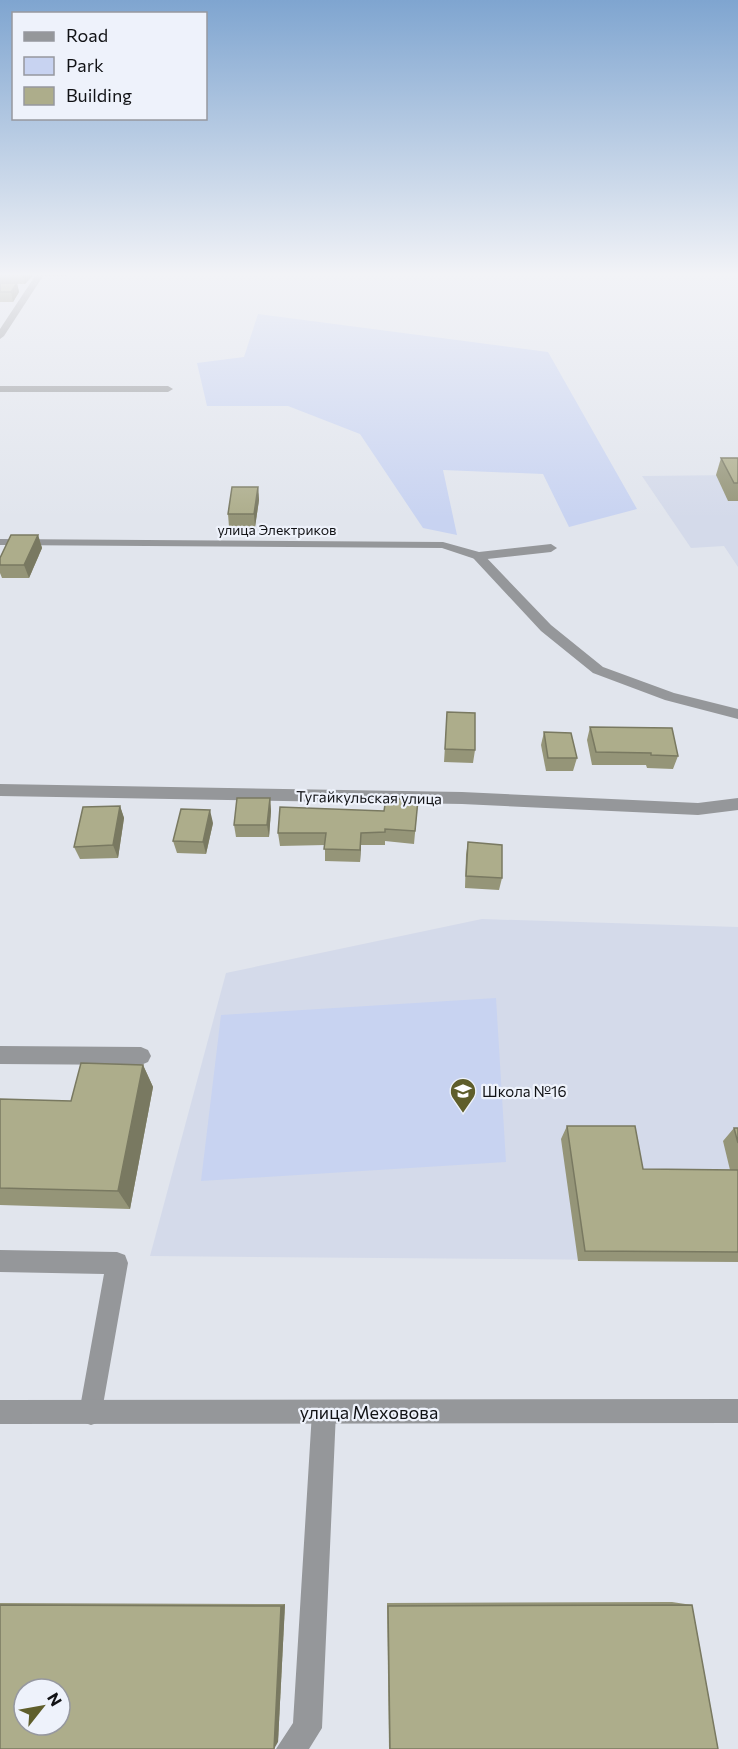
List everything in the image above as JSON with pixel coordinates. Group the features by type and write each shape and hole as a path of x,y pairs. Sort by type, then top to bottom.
{"street":[{"path":"0,389 168,389"},
{"name":"улица Электриков","path":"0,542 443,545 478,556 551,548"},
{"path":"478,556 546,628 598,670 670,697 738,714"},
{"name":"Тугайкульская улица","path":"0,790 462,798 698,809 738,804"},
{"path":"0,1055 141,1056"},
{"path":"0,1261 117,1263 91,1413"},
{"name":"улица Меховова","path":"0,1412 738,1411"},
{"path":"291,1749 307,1728 324,1412"}],"shaded area":[{"path":"738,475 738,567 724,546 691,548 642,476"},
{"name":"Школа №16","path":"482,919 738,927 738,1261 150,1256 226,973"}],"green space":[{"path":"245,355 549,355 637,509 569,527 543,474 443,470 457,535 423,528 360,434 288,406 207,406 197,363 244,357"},
{"path":"496,998 506,1162 201,1181 221,1015"}],"building":[{"path":"721,458 738,458 738,483 734,483"},
{"path":"232,487 258,487 254,514 228,514"},
{"path":"11,535 38,535 24,565 0,565 0,558"},
{"path":"447,712 475,713 475,750 445,749"},
{"path":"590,727 672,728 678,756 596,752"},
{"path":"544,732 571,733 577,758 548,758"},
{"path":"237,798 270,798 267,825 234,825"},
{"path":"386,798 418,800 415,831 385,829 385,832 361,833 360,850 324,849 326,833 278,833 280,807 384,811"},
{"path":"120,806 113,845 74,847 83,807"},
{"path":"181,809 210,810 203,842 173,841"},
{"path":"468,842 502,845 502,878 466,876"},
{"path":"81,1063 143,1065 118,1191 0,1188 0,1099 71,1101"},
{"path":"567,1126 635,1126 643,1169 738,1170 738,1252 585,1251"},
{"path":"734,1128 738,1128 738,1143"},
{"path":"0,1605 281,1606 274,1749 0,1749"},
{"path":"692,1605 718,1749 390,1749 388,1606"}],"place":[{"name":"Школа №16","path":"463,1114"}]}
